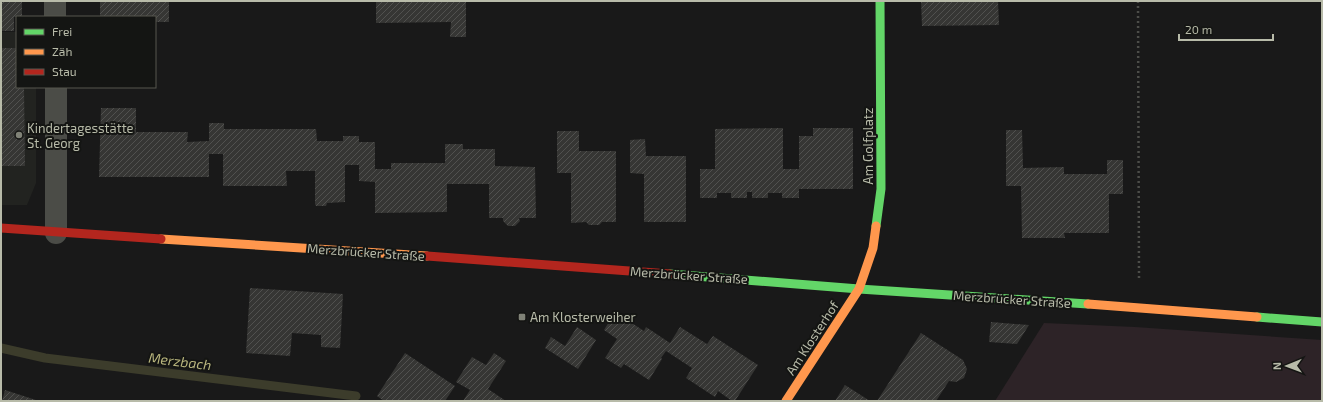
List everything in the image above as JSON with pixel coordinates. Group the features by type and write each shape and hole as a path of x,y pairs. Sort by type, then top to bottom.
{"street":[{"path":"55,1 56,16"},
{"name":"Am Golfplatz","path":"859,289 873,248 881,189 880,1"},
{"path":"56,88 56,233"},
{"name":"Merzbrücker Straße","path":"1,228 56,233 514,262 859,289 1140,307 1322,322"},
{"name":"Am Klosterhof","path":"786,401 859,289"}],"path":[{"path":"1138,1 1140,307"}],"shaded area":[{"name":"Kindertagesstätte St. Georg","path":"1,32 16,32 16,88 36,88 36,183 27,205 1,205"},
{"path":"1044,323 1135,327 1322,340 1322,401 995,401"}],"building":[{"path":"1,1 22,1 22,16 14,17 14,31 1,31"},
{"path":"100,1 169,1 169,22 156,22 156,16 100,16"},
{"path":"376,1 466,1 466,37 450,37 451,22 376,23"},
{"path":"921,1 998,1 999,25 922,26"},
{"path":"1,48 16,48 16,88 24,88 25,166 1,166"},
{"path":"101,108 136,108 136,132 188,132 187,142 209,141 209,123 224,123 224,129 316,129 317,141 343,141 343,136 359,136 359,142 375,142 375,169 391,169 391,163 445,163 445,144 463,144 463,149 495,149 495,166 535,167 536,218 519,218 520,221 515,226 508,226 503,221 503,218 489,218 489,184 447,184 447,212 375,213 375,182 359,181 359,165 345,165 345,202 327,203 326,206 316,206 315,204 315,171 286,171 287,186 223,186 223,154 209,154 209,177 99,177"},
{"path":"783,128 783,169 799,169 799,136 813,136 813,128 853,128 853,189 799,189 799,198 782,198 782,193 768,193 768,198 752,198 752,192 747,192 747,198 731,198 731,193 717,193 717,198 700,198 700,169 715,169 715,129"},
{"path":"1006,130 1022,130 1023,168 1064,167 1064,174 1107,174 1107,160 1123,160 1123,194 1109,194 1109,233 1064,233 1065,238 1022,238 1021,186 1006,186"},
{"path":"557,131 579,131 579,151 616,151 616,222 602,222 599,225 589,225 586,222 571,223 571,173 557,173"},
{"path":"645,139 646,156 686,156 686,222 644,222 644,174 630,173 630,140"},
{"path":"250,288 343,294 340,348 321,347 321,335 292,333 290,356 246,353"},
{"path":"615,312 644,331 646,327 670,343 680,327 707,344 713,336 758,365 735,401 732,401 718,391 715,397 686,378 692,368 666,351 649,380 624,364 621,368 605,358 617,339 604,330"},
{"path":"991,322 1029,325 1017,344 989,342"},
{"path":"577,327 596,340 578,369 545,348 551,337 565,346"},
{"path":"921,333 963,360 967,369 964,378 956,382 949,381 936,401 877,401"},
{"path":"405,353 455,386 445,401 384,401 377,396"},
{"path":"494,353 506,361 488,389 506,401 463,401 470,390 456,382 472,357 486,365"},
{"path":"845,385 870,401 835,401"},
{"path":"5,390 39,401 2,401"}],"waterway":[{"name":"Merzbach","path":"1,348 45,358 356,396"}],"traffic: fast":[{"path":"876,226 881,189 880,1"},
{"path":"670,274 859,289 1088,304"},
{"path":"1257,317 1322,322"}],"traffic: slow":[{"path":"786,401 859,289 873,248 876,226"},
{"path":"161,239 427,256"},
{"path":"1088,304 1257,317"}],"traffic: jam":[{"path":"1,228 161,239"},
{"path":"427,256 670,274"}],"place":[{"name":"Kindertagesstätte St. Georg","path":"19,135"},
{"name":"Am Klosterweiher","path":"522,317"}]}
